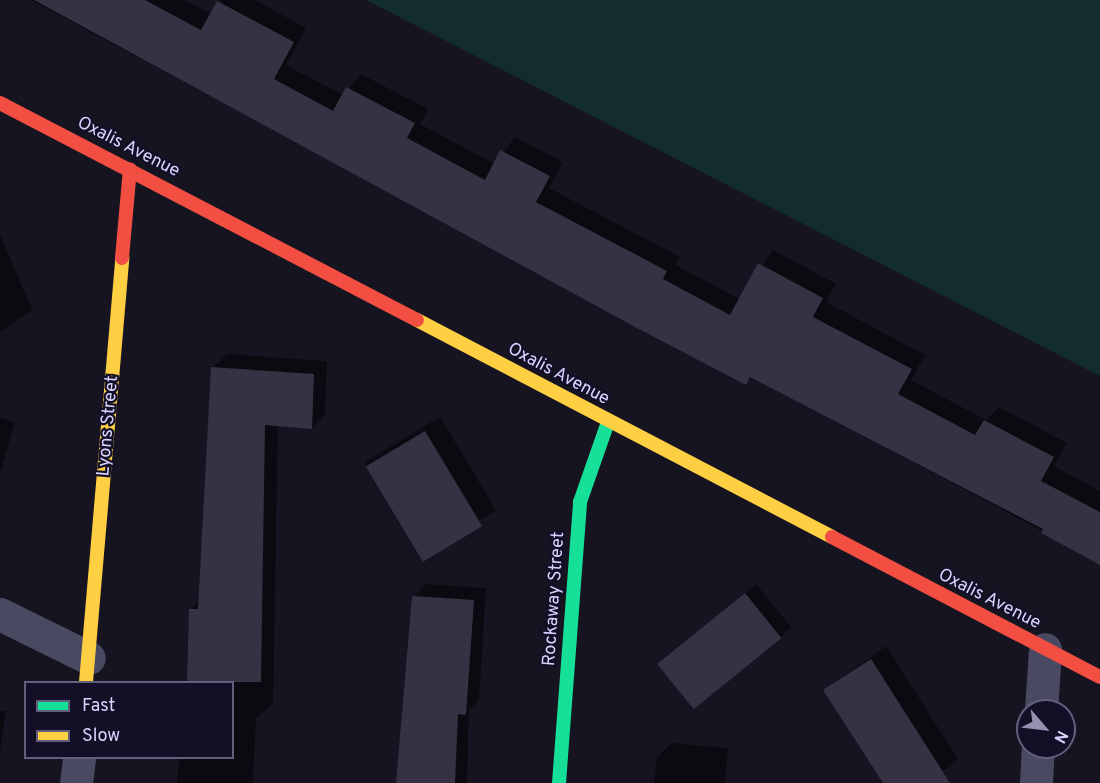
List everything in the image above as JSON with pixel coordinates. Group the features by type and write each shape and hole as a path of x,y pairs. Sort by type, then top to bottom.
{"street":[{"name":"Oxalis Avenue","path":"0,104 130,169 608,422 1100,677"},
{"name":"Lyons Street","path":"88,670 130,169"},
{"name":"Rockaway Street","path":"559,783 580,502 608,422"},
{"path":"0,614 88,670"},
{"path":"1042,699 1045,649"},
{"path":"76,783 79,759"},
{"path":"1036,783 1037,759"}],"green space":[{"path":"366,0 1100,0 1100,376"}],"building":[{"path":"34,0 145,0 201,30 217,1 294,42 274,79 333,111 346,87 415,123 407,138 485,180 500,150 550,176 536,202 667,271 663,279 730,315 758,263 823,298 813,317 912,369 898,394 975,435 984,420 1054,457 1041,481 1100,512 1100,565 1041,533 1043,529 750,377 746,385 637,328"},
{"path":"211,367 314,374 312,429 265,425 261,682 187,681 189,609 198,609"},
{"path":"425,431 482,526 423,562 366,467"},
{"path":"745,593 782,638 694,709 657,664"},
{"path":"412,596 474,600 466,715 458,714 455,783 396,783"},
{"path":"871,659 950,783 883,783 823,690"}],"traffic: fast":[{"path":"559,783 580,502 608,422"}],"traffic: slow":[{"path":"86,681 122,258"},
{"path":"417,320 832,537"}],"traffic: jam":[{"path":"0,103 417,320"},
{"path":"122,258 130,169"},
{"path":"832,537 1100,677"}]}
